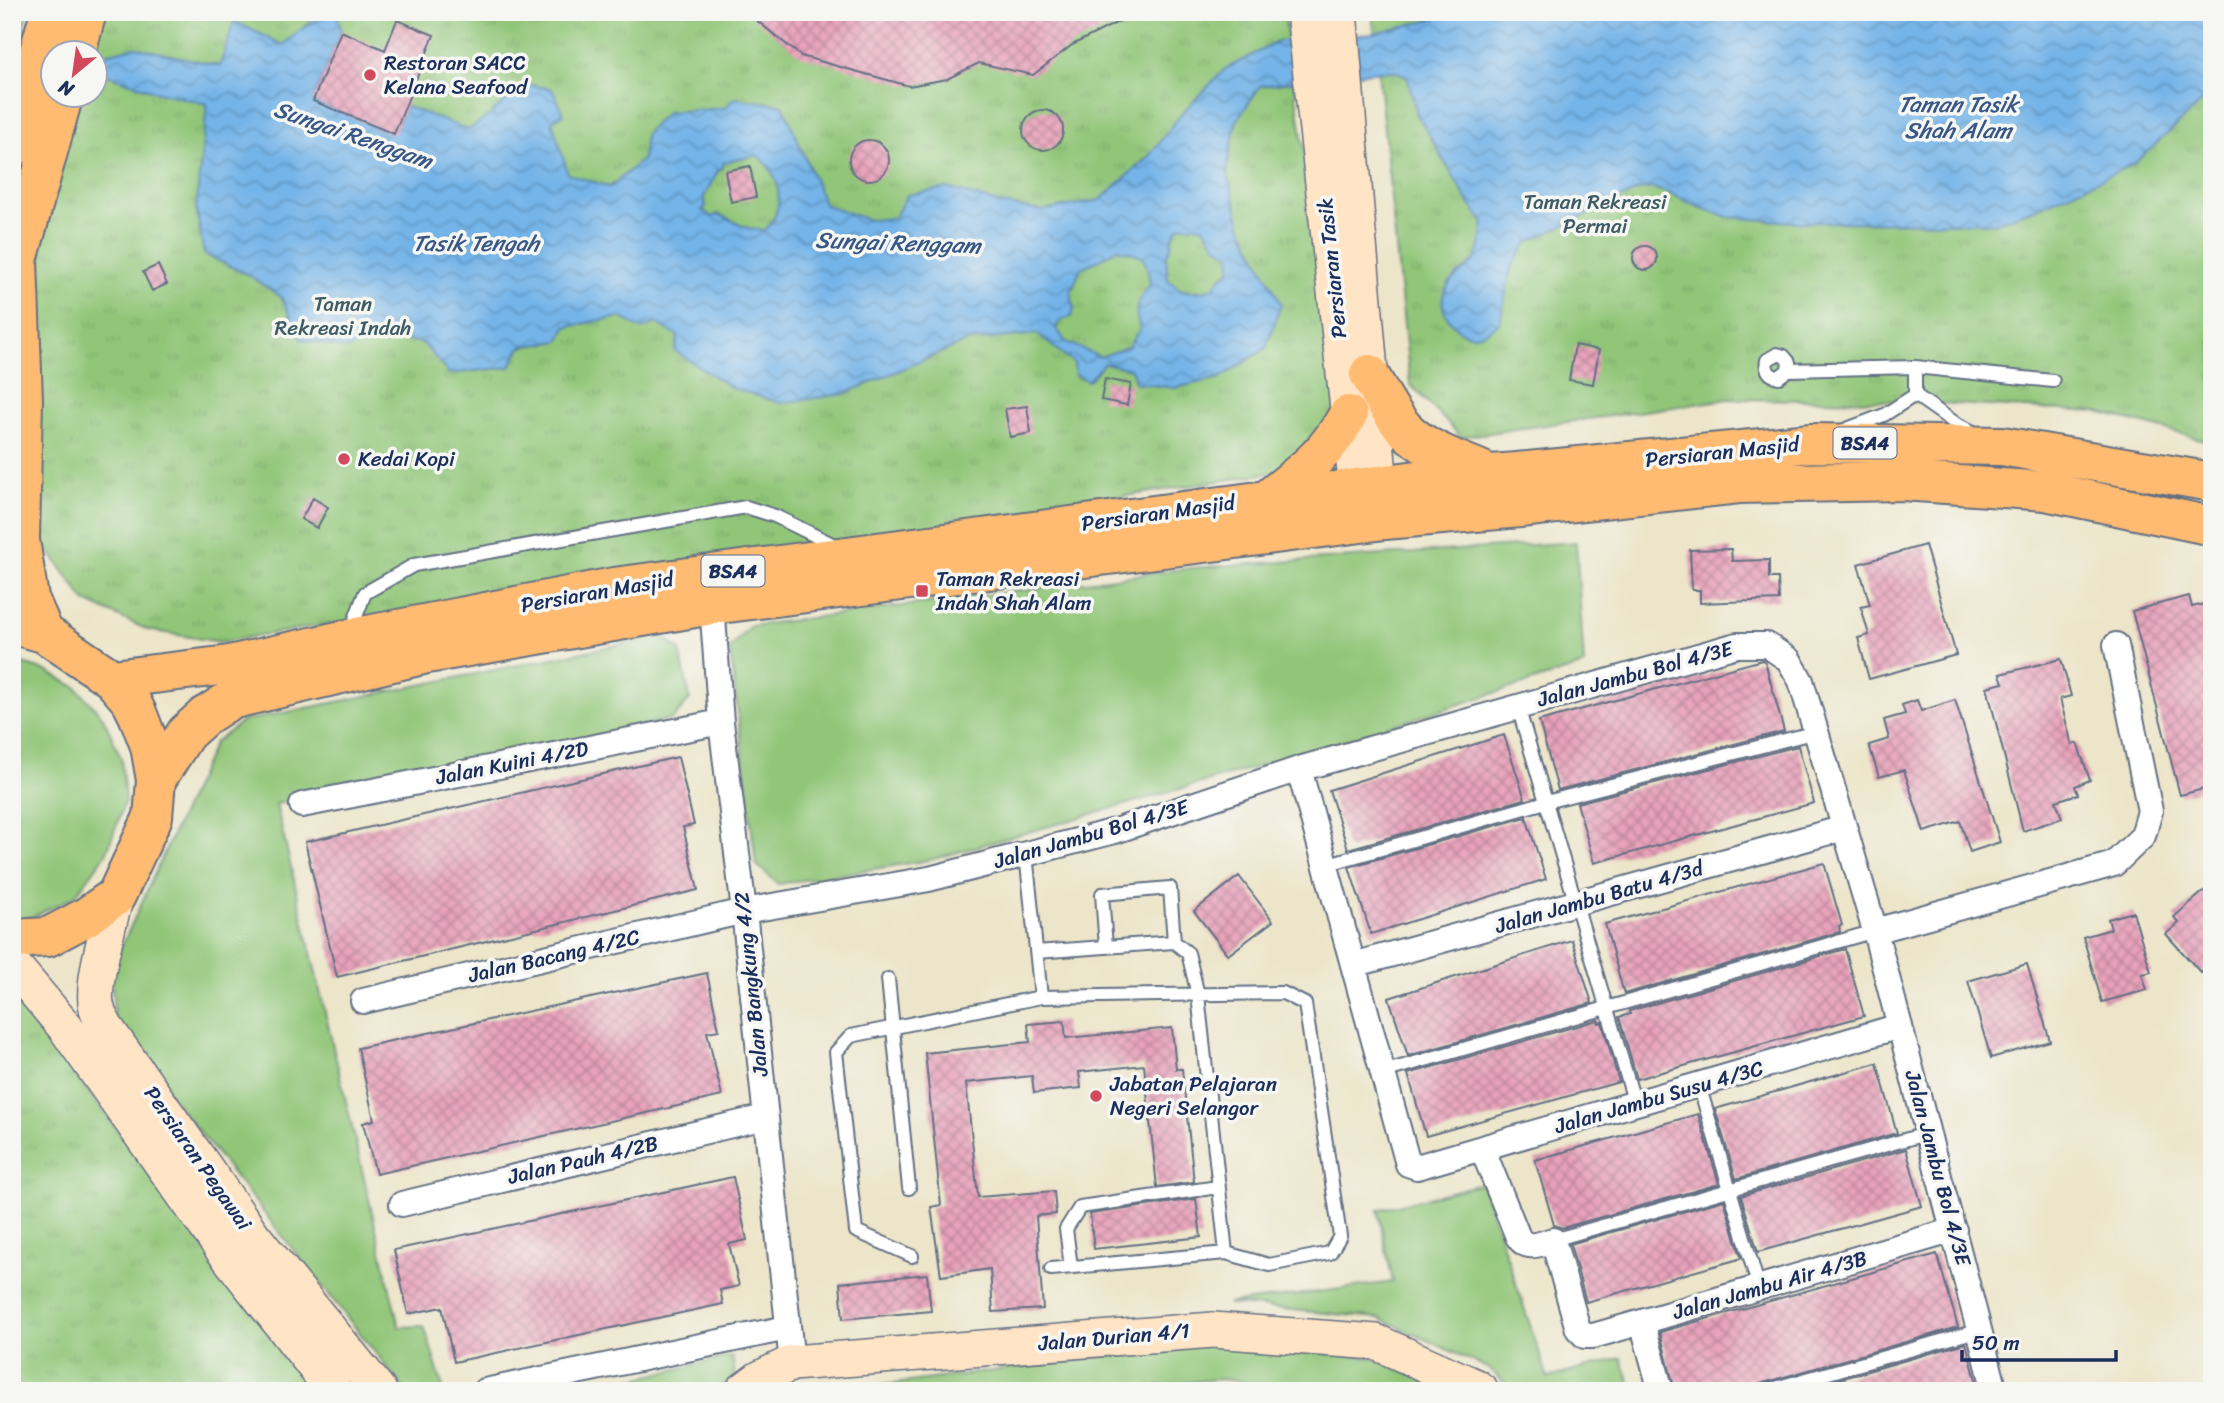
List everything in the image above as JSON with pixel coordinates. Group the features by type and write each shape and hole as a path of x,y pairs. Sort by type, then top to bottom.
{"main road":[{"path":"12,939 48,937 86,917 116,896 153,817 156,780 150,746 131,701 112,679 28,629 29,598 20,540 23,400 15,269 27,141 50,12"},
{"path":"80,38 87,12"},
{"name":"Persiaran Tasik","path":"1304,13 1331,108 1369,374 1371,503"},
{"name":"Persiaran Tasik","path":"1339,14 1331,108 1348,415 1371,503"},
{"path":"27,141 53,108"},
{"path":"1369,374 1398,422 1416,439 1428,447 1491,474"},
{"path":"1269,498 1316,460 1332,442 1348,415"},
{"name":"Persiaran Masjid","path":"156,780 186,733 205,716 230,700 427,654 712,605 1371,503 1424,478 1811,443 2002,446 2212,482"},
{"name":"Persiaran Masjid","path":"112,679 229,665 614,587 1269,498 1520,508 1739,484 1902,481 2045,491 2212,526"},
{"name":"Persiaran Pegawai","path":"116,896 103,945 97,985 96,1006 106,1028 253,1236 379,1391"},
{"name":"Persiaran Pegawai","path":"12,964 65,1027 224,1251 334,1391"},
{"name":"Jalan Durian 4/1","path":"743,1391 759,1379 792,1363 1213,1329 1376,1342 1481,1391"}],"street":[{"name":"Jalan Bangkung 4/2","path":"712,605 721,722 792,1363"},
{"name":"Jalan Jambu Bol 4/3E","path":"744,911 929,879 1115,831 1299,769 1737,645 1767,645 1789,660 1801,681 1875,931 1996,1391"},
{"path":"1875,931 2114,864 2143,836 2150,811 2116,645"},
{"name":"Jalan Kuini 4/2D","path":"302,805 721,722"},
{"path":"1299,769 1382,1072"},
{"name":"Jalan Jambu Batu 4/3d","path":"1353,965 1844,828"},
{"name":"Jalan Bacang 4/2C","path":"363,1001 744,911"},
{"name":"Jalan Jambu Susu 4/3C","path":"1382,1072 1408,1164 1417,1167 1900,1026"},
{"name":"Jalan Pauh 4/2B","path":"402,1204 765,1117"},
{"path":"1482,1148 1523,1244 1528,1246 1553,1240"},
{"name":"Jalan Jambu Air 4/3B","path":"1553,1240 1578,1329 1585,1336 1592,1336 1954,1230"},
{"path":"1642,1322 1661,1391"},
{"path":"485,1391 787,1328"}],"lane":[{"path":"1915,367 1915,395"},
{"path":"1788,370 1915,367 2053,381"},
{"path":"1811,443 1884,415 1915,395"},
{"path":"1915,395 1955,423 2002,446"},
{"path":"347,639 365,593 414,565 746,507 775,516 853,555"},
{"path":"1518,707 1635,1104"},
{"path":"1325,865 1546,802 1816,732"},
{"path":"1026,854 1041,997"},
{"path":"1106,947 1102,894 1170,888 1174,943"},
{"path":"1382,1072 1875,931"},
{"path":"1036,952 1174,943 1188,953 1198,995 1226,1253"},
{"path":"888,979 909,1188"},
{"path":"912,1256 856,1231 836,1052 851,1036 1041,997 1283,993 1305,1004 1340,1236 1330,1253 1269,1265 1226,1253 1051,1269"},
{"path":"1699,1085 1759,1288"},
{"path":"1553,1240 1929,1133"},
{"path":"1071,1267 1066,1229 1080,1207 1219,1187"},
{"path":"1765,1391 1980,1330"}],"green space":[{"path":"12,12 28,12 12,70"},
{"name":"Taman Rekreasi Indah","path":"99,12 1284,12 1341,408 1330,439 1275,472 220,642 148,630 85,601 38,536 29,438 42,243 72,108 108,108 108,38 96,38"},
{"name":"Taman Rekreasi Permai","path":"1372,12 2212,12 2212,442 2098,412 1901,401 1729,399 1461,437 1410,384"},
{"path":"1576,542 1584,665 1289,758 930,860 778,884 756,864 730,648 750,626 1191,568"},
{"path":"662,636 680,650 690,699 673,719 276,804 399,1327 424,1326 444,1391 406,1391 115,1026 111,970 214,743 243,721"},
{"path":"12,661 46,671 76,687 103,717 121,758 125,801 106,854 75,896 33,917 12,921"},
{"path":"12,990 14,992 312,1391 12,1391"},
{"path":"1482,1184 1548,1378 1621,1358 1633,1391 1514,1391 1488,1368 1379,1318 1228,1304 1393,1282 1378,1210"},
{"path":"1210,1342 1373,1358 1450,1391 1328,1391 1219,1379 1108,1391 841,1391"},
{"path":"732,1356 735,1376 715,1391 584,1391"}],"water":[{"path":"1447,12 2212,12 2212,93 2134,164 2037,208 1994,223 1792,222 1728,217 1666,192 1651,188 1639,190 1528,242 1511,268 1500,322 1483,333 1471,335 1458,329 1448,319 1443,299 1450,282 1477,256 1484,223 1470,205 1417,114 1407,76 1394,71 1372,72 1260,86 1236,122 1227,171 1242,228 1281,304 1266,348 1220,378 1175,388 1136,383 1131,369 1104,363 1088,381 1075,374 1074,363 1037,334 968,341 844,394 780,403 732,388 675,351 678,336 656,323 641,329 620,317 566,327 559,341 521,347 510,367 449,374 423,343 376,334 348,349 302,339 281,297 249,275 204,254 196,208 207,104 154,91 108,75 108,53 135,47 220,66 234,21 283,45 310,22 337,14 341,31 313,101 394,133 405,106 469,130 524,84 552,89 564,114 552,121 568,174 610,187 643,159 645,134 667,112 725,108 734,98 783,105 825,205 869,220 894,218 907,195 948,188 997,203 1042,211 1100,200 1148,157 1182,113 1225,69 1279,41 1369,34 1438,18","holes":["756,155 776,180 778,191 776,212 765,230 745,227 718,214 712,217 702,210 706,207 704,197 719,169 723,168 723,163","1179,226 1203,226 1218,247 1230,254 1231,269 1214,287 1204,291 1183,291 1168,280 1166,257","1117,249 1142,258 1147,267 1150,284 1137,305 1140,329 1128,347 1100,357 1066,342 1056,328 1060,321 1071,317 1074,310 1071,292 1081,268"]},
{"path":"12,24 53,38 38,38 38,56 12,49"}],"building":[{"path":"746,12 1138,12 1072,45 1033,75 979,63 947,79 909,86 801,56"},
{"name":"Restoran SACC Kelana Seafood","path":"397,20 434,35 394,134 313,101 341,31 385,50"},
{"path":"1043,110 1051,111 1057,116 1062,122 1062,138 1057,144 1051,149 1043,150 1035,149 1029,144 1024,138 1023,130 1024,122 1029,116 1035,111"},
{"path":"869,140 877,141 883,146 888,152 888,168 883,174 877,179 869,180 861,179 855,174 850,168 849,160 850,152 855,146 861,141"},
{"path":"750,166 756,197 731,202 725,171"},
{"path":"1645,246 1654,249 1657,258 1654,267 1645,270 1636,267 1633,258 1636,249"},
{"path":"158,265 167,284 152,291 143,272"},
{"path":"1575,345 1599,350 1593,384 1569,380"},
{"path":"1105,379 1131,384 1127,405 1101,400"},
{"path":"1027,406 1031,433 1010,437 1005,409"},
{"path":"313,498 328,507 317,528 301,519"},
{"path":"1925,545 1956,655 1869,679 1858,638 1869,635 1861,607 1870,605 1858,564"},
{"path":"1731,549 1732,561 1769,560 1769,578 1778,578 1779,600 1700,603 1700,590 1692,590 1690,550"},
{"path":"2189,596 2192,607 2212,602 2212,787 2180,795 2132,611"},
{"path":"2061,659 2071,696 2060,699 2072,745 2077,743 2090,780 2075,786 2078,794 2056,801 2062,818 2023,831 1987,687 2003,683 2000,674"},
{"path":"1762,660 1765,662 1784,731 1558,790 1539,721"},
{"path":"1917,700 1921,711 1955,700 2000,842 1970,852 1960,821 1924,832 1904,770 1879,777 1869,745 1889,739 1884,720 1905,714 1902,705"},
{"path":"1504,735 1525,799 1348,849 1329,790"},
{"path":"1798,746 1814,803 1594,863 1577,803"},
{"path":"678,757 694,825 683,827 698,890 337,977 305,842"},
{"path":"1526,817 1546,879 1371,934 1349,867"},
{"path":"1824,863 1842,925 1839,926 1840,932 1624,994 1605,924"},
{"path":"1239,876 1273,921 1228,955 1194,911"},
{"path":"2212,884 2212,963 2201,973 2166,934 2179,923 2174,917"},
{"path":"2133,912 2151,972 2142,974 2147,990 2102,1002 2083,937 2111,929 2108,919"},
{"path":"1572,940 1592,1003 1408,1056 1389,998"},
{"path":"1845,949 1864,1016 1637,1079 1619,1017 1630,1014 1629,1011"},
{"path":"2027,964 2050,1041 1991,1058 1968,981"},
{"path":"707,973 719,1030 707,1032 722,1096 376,1174 363,1123 374,1120 358,1048"},
{"path":"1598,1020 1599,1023 1602,1022 1619,1082 1426,1136 1408,1074"},
{"path":"1064,1021 1066,1038 1172,1028 1176,1069 1182,1069 1194,1182 1157,1187 1144,1065 1079,1072 1081,1088 1034,1093 1032,1076 966,1083 978,1197 1054,1191 1056,1214 1036,1216 1043,1309 993,1312 990,1269 941,1276 931,1207 941,1205 925,1053 1030,1042 1028,1024"},
{"path":"1877,1063 1897,1133 1736,1179 1715,1109"},
{"path":"1698,1114 1719,1184 1562,1228 1554,1225 1535,1160"},
{"path":"1906,1149 1922,1206 1758,1252 1741,1196"},
{"path":"733,1177 747,1240 729,1244 739,1286 720,1290 723,1304 454,1362 442,1307 408,1314 394,1250"},
{"path":"1196,1199 1201,1237 1094,1249 1090,1214"},
{"path":"1724,1200 1741,1257 1739,1259 1586,1302 1570,1244"},
{"path":"1937,1254 1958,1327 1763,1383 1758,1385 1756,1391 1675,1391 1660,1332"},
{"path":"927,1274 931,1311 843,1319 840,1283"},
{"path":"1966,1343 1979,1391 1798,1391"}],"place":[{"name":"Restoran SACC Kelana Seafood","path":"370,75"},
{"name":"Kedai Kopi","path":"344,459"},
{"name":"Taman Rekreasi Indah Shah Alam","path":"922,591"},
{"name":"Jabatan Pelajaran Negeri Selangor","path":"1096,1096"}],"water label":[{"name":"Taman Tasik Shah Alam","path":"1958,117"},
{"name":"Sungai Renggam","path":"353,135"},
{"name":"Tasik Tengah","path":"476,243"},
{"name":"Sungai Renggam","path":"898,243"}]}
